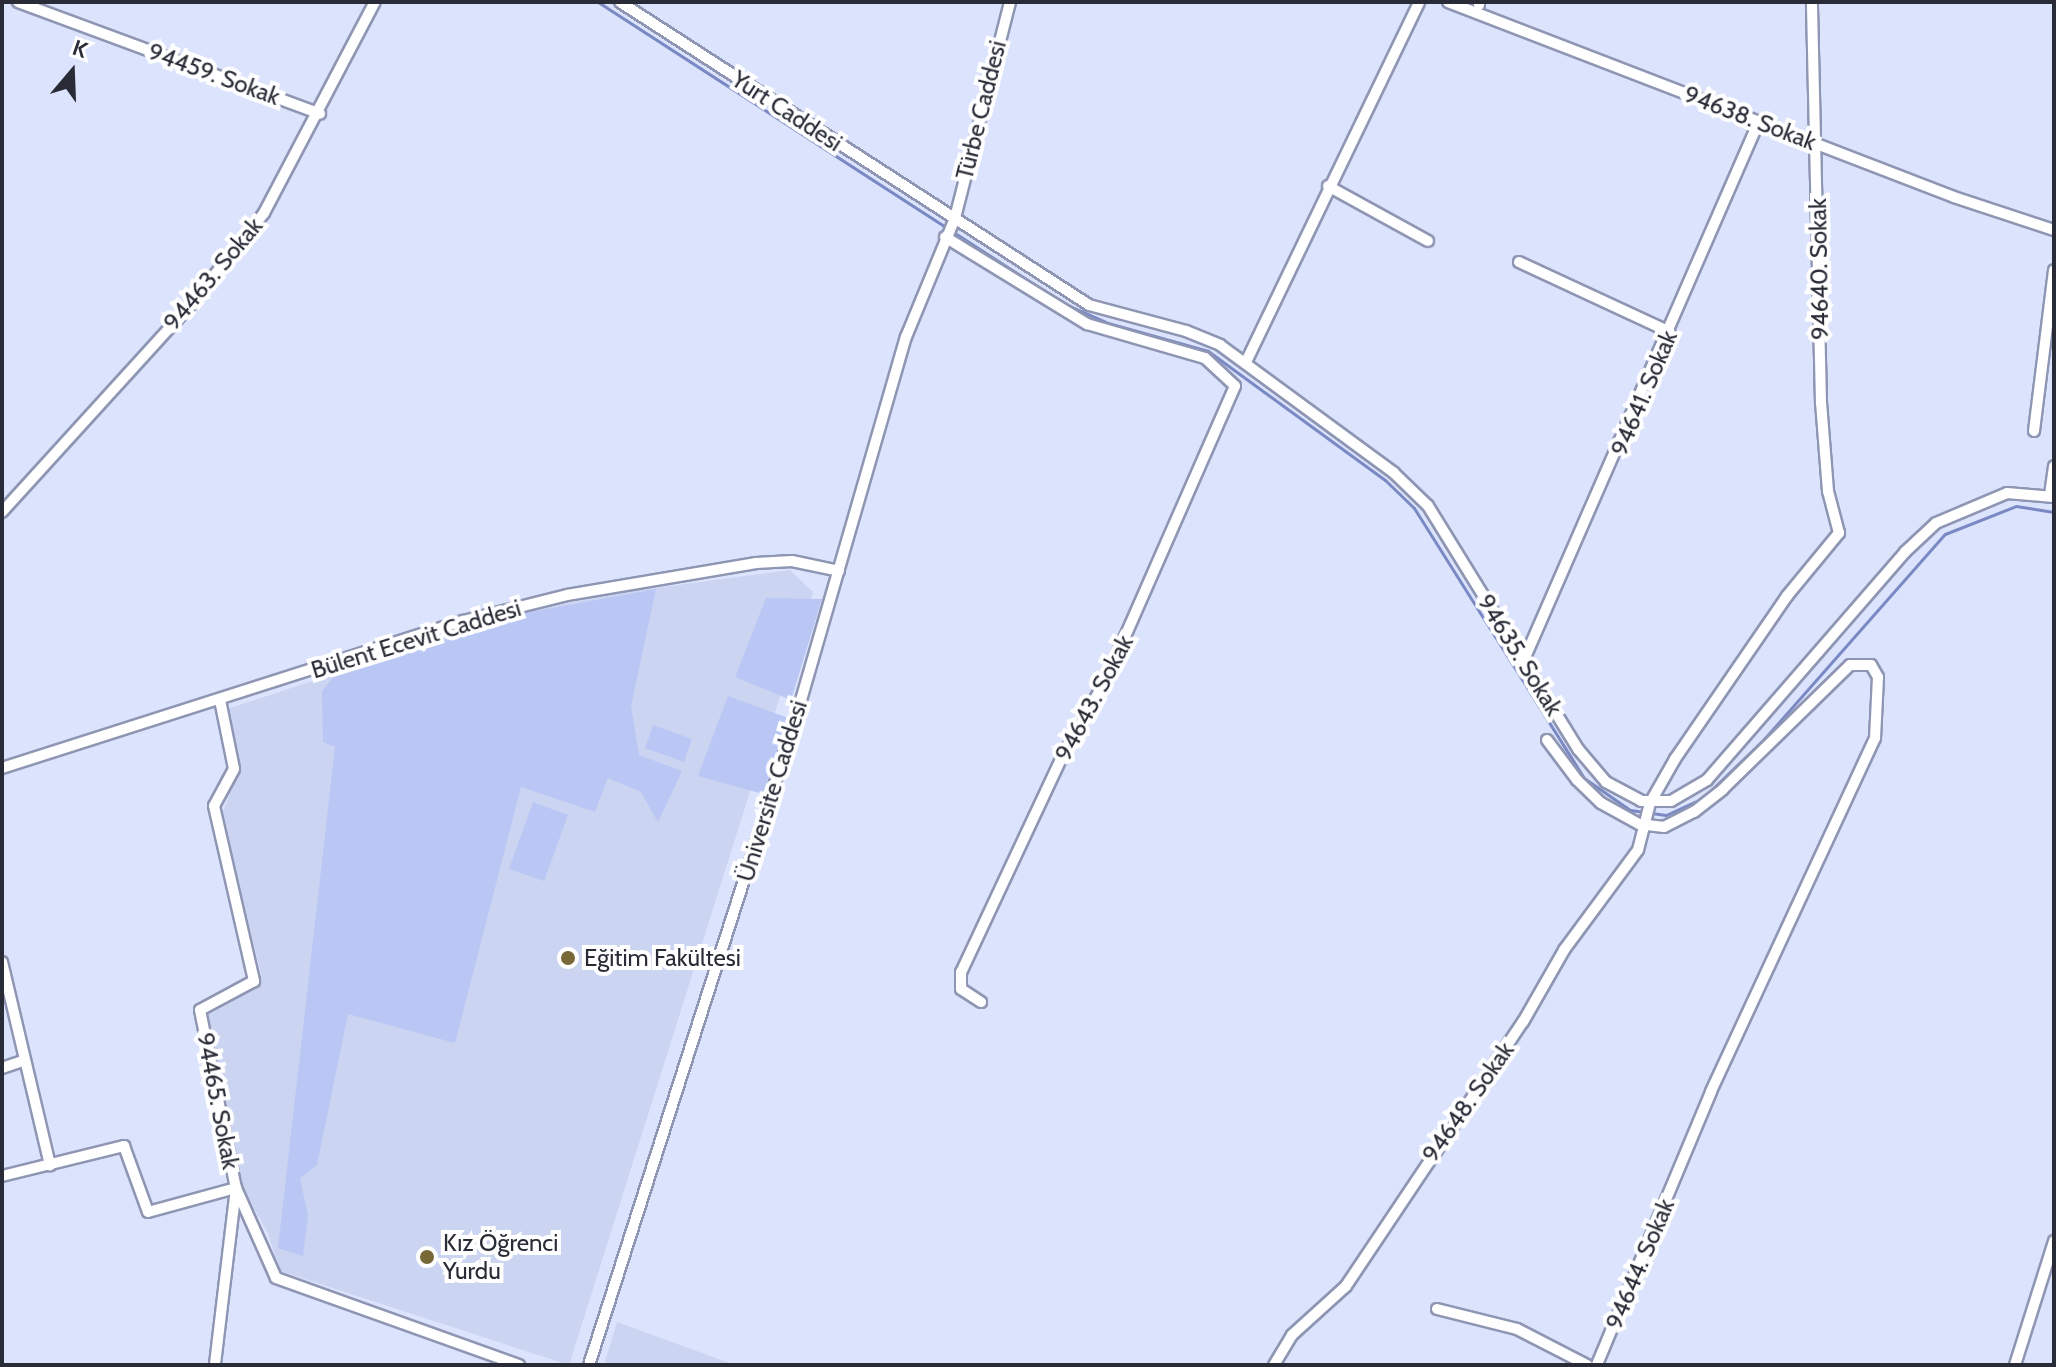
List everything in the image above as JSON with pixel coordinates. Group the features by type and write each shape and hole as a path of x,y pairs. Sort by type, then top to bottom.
{"street":[{"name":"94459. Sokak","path":"18,2 320,114"},
{"name":"94463. Sokak","path":"2,512 225,264 264,213 320,114 375,2"},
{"name":"Yurt Caddesi","path":"620,2 955,218"},
{"name":"Türbe Caddesi","path":"955,218 1010,2"},
{"path":"1246,362 1419,2"},
{"name":"94638. Sokak","path":"1448,2 1478,5 1814,143 2054,230"},
{"name":"94640. Sokak","path":"1650,803 1787,596 1839,533 1824,463 1812,2"},
{"name":"94641. Sokak","path":"1523,662 1670,332 1759,121"},
{"path":"1328,186 1428,241"},
{"name":"Üniversite Caddesi","path":"589,1365 839,571 906,337 955,218"},
{"name":"94635. Sokak","path":"955,218 1089,305 1186,331 1246,362 1418,494 1594,770 1615,789 1650,803"},
{"name":"94643. Sokak","path":"945,237 1087,324 1184,349 1215,364 1234,381 1114,664 1061,759 961,972 961,989 981,1002"},
{"path":"1519,262 1670,332"},
{"path":"2034,431 2054,270"},
{"path":"1650,803 1681,798 1707,780 1905,552 1936,523 2007,493 2052,496 2054,466"},
{"name":"Bülent Ecevit Caddesi","path":"2,768 463,621 567,595 756,563 792,561 839,571"},
{"name":"94644. Sokak","path":"1597,1365 1683,1162 1875,738 1879,690 1871,665 1857,662 1842,671 1694,812 1664,827 1646,827"},
{"name":"94465. Sokak","path":"220,700 234,769 214,806 254,981 200,1010 236,1188 276,1278 519,1365"},
{"path":"1547,740 1593,796 1646,827"},
{"name":"94648. Sokak","path":"1274,1365 1292,1335 1352,1277 1523,1022 1564,950 1638,850 1650,803"},
{"path":"2,962 22,1061 50,1165"},
{"path":"2,1068 22,1061"},
{"path":"2,1176 124,1146 148,1212 236,1188 215,1365"},
{"path":"2015,1365 2054,1241"},
{"path":"1437,1309 1517,1329 1587,1365"}],"shaded area":[{"path":"790,570 813,592 569,1365 280,1271 268,1233 244,1191 206,1016 256,988 261,974 222,814 239,771 227,709 513,615 611,594"},
{"path":"656,589 631,706 639,755 682,771 658,822 641,792 608,778 595,812 521,787 455,1043 348,1014 317,1165 300,1178 308,1215 303,1256 278,1248 335,747 323,742 322,691 339,670 455,633 514,615"},
{"path":"766,598 822,599 791,700 735,677"},
{"path":"728,696 788,718 767,795 698,776"},
{"path":"653,725 692,739 684,762 645,748"},
{"path":"533,802 568,815 544,881 509,869"},
{"path":"617,1322 735,1365 604,1365"}],"waterway":[{"path":"598,2 1063,303 1108,323 1208,351 1385,480 1414,508 1584,778 1630,810 1666,815 1703,798 1764,739 1945,534 2016,506 2054,512"}],"place":[{"name":"Eğitim Fakültesi","path":"568,958"},
{"name":"Kız Öğrenci Yurdu","path":"427,1257"}]}
